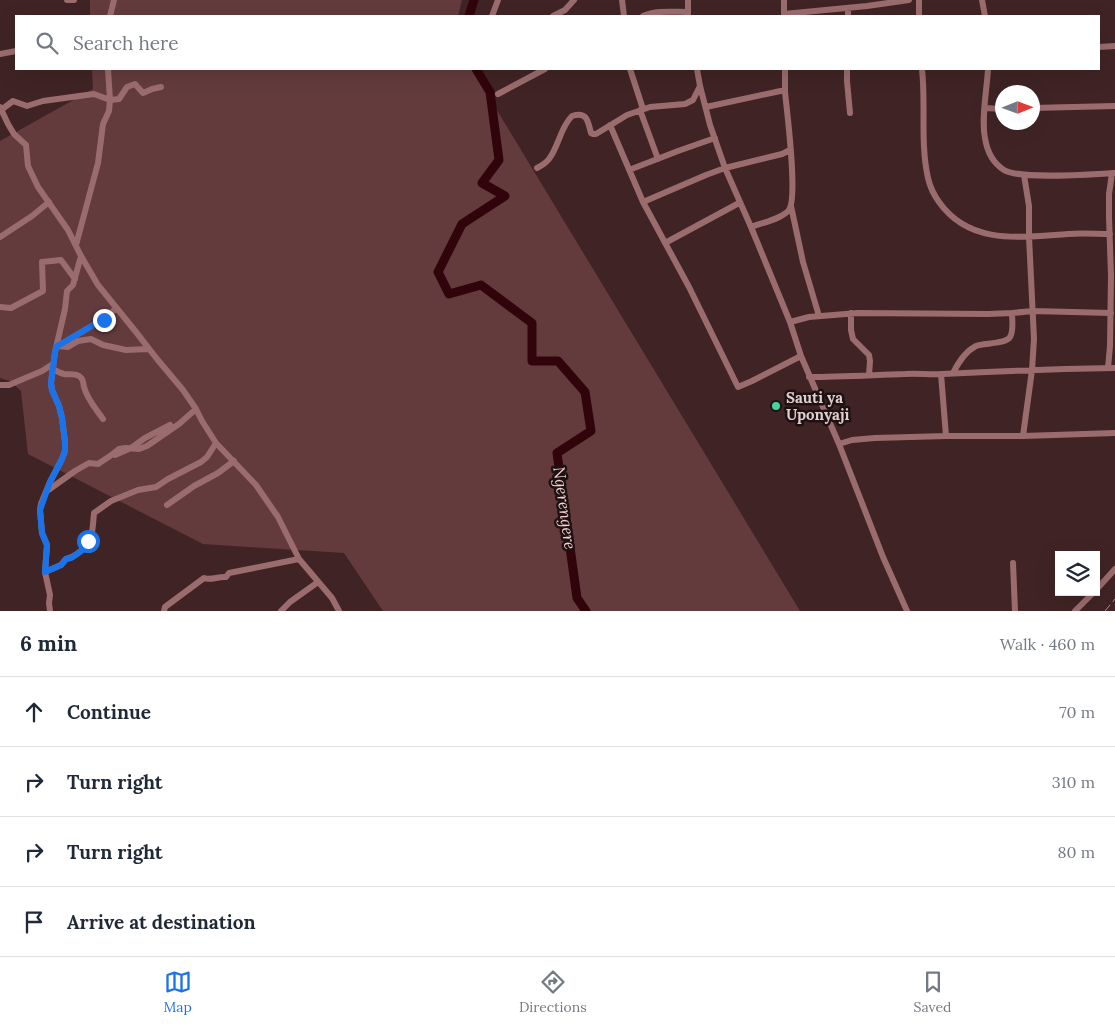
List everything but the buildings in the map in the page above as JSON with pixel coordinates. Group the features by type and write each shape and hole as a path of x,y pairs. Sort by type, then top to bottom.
{"street":[{"path":"67,0 74,0"},
{"path":"110,15 114,0"},
{"path":"492,15 498,0"},
{"path":"555,15 565,10 574,0"},
{"path":"622,0 624,15"},
{"path":"646,15 656,13 688,14 688,0"},
{"path":"784,0 784,15 909,0"},
{"path":"920,0 920,15"},
{"path":"982,0 985,15"},
{"path":"848,8 848,15"},
{"path":"1100,47 1115,46"},
{"path":"0,54 15,51"},
{"path":"76,245 98,163 102,128 108,114 110,100 108,70"},
{"path":"498,94 541,70"},
{"path":"630,70 658,159"},
{"path":"697,70 710,125 725,168 790,322 809,377 839,444 883,558 907,611"},
{"path":"785,70 792,187 791,206 803,262 819,316"},
{"path":"847,70 850,113"},
{"path":"922,70 924,151 928,180 933,193 956,221 975,230 1000,237 1110,234"},
{"path":"809,377 1112,368 1110,346 1112,276 1109,194 1113,174 1024,175 1004,171 994,162 987,148 984,136 988,70"},
{"path":"161,87 143,93 135,84 127,87 120,99 110,100 94,94 43,101 27,106 13,101 1,108 14,134 26,145 28,166 38,186 68,230 80,256 98,285 183,390 216,443 256,484 278,517 299,559 332,598 339,611"},
{"path":"537,168 550,157 563,129 572,116 579,115 589,120 591,133 593,134 627,116 650,107 685,104 693,100 700,86"},
{"path":"706,108 785,90"},
{"path":"1040,108 1115,106"},
{"path":"985,108 995,109"},
{"path":"610,125 642,202 689,287 738,387 801,356"},
{"path":"629,170 715,138"},
{"path":"642,202 725,168 790,150"},
{"path":"1023,436 1032,370 1034,339 1029,206 1024,175"},
{"path":"0,237 32,216 49,202"},
{"path":"665,242 739,203"},
{"path":"751,227 782,216 791,206"},
{"path":"50,611 50,592 45,572 47,545 42,533 40,518 46,491 65,451 59,406 51,385 67,291 73,285 80,256"},
{"path":"0,307 11,308 43,291 42,262 61,260 75,279"},
{"path":"57,346 104,320 116,308"},
{"path":"790,322 809,317 851,313 948,314 1033,311 1110,313"},
{"path":"851,313 853,339 869,355 869,375"},
{"path":"953,373 956,366 974,347 1003,342 1011,337 1012,313"},
{"path":"57,346 68,346 91,338 103,345 126,350 148,349"},
{"path":"0,385 8,386 53,366"},
{"path":"53,366 66,375 70,373 80,376 83,380 84,388 103,419"},
{"path":"941,374 946,436"},
{"path":"46,491 75,471 89,463 98,464 119,449 144,448 155,442 196,409"},
{"path":"839,444 865,438 1115,433"},
{"path":"45,572 61,565 66,559 71,558 87,547 88,541 92,538 94,513 111,501 138,490 156,487 191,468 204,460 216,443"},
{"path":"115,455 131,448"},
{"path":"167,504 234,461"},
{"path":"164,611 165,607 204,578 210,580 220,576 226,577 229,573 299,559"},
{"path":"1014,563 1015,611"},
{"path":"1100,586 1115,569"},
{"path":"281,611 290,602 318,582"},
{"path":"1075,611 1090,596"}],"shaded area":[{"path":"90,0 462,0 458,15 90,15"},
{"path":"92,70 473,70 800,611 383,611 344,553 203,544 28,454 21,391 10,381 0,378 0,141 93,89"}],"waterway":[{"name":"Ngerengere","path":"469,15 474,0"},
{"name":"Ngerengere","path":"477,70 490,92 499,160 482,183 505,196 462,224 438,272 449,294 481,285 532,323 532,361 558,361 585,392 591,431 557,453 577,598 586,611"}],"railway":[{"path":"1105,611 1115,599"}],"place":[{"name":"Sauti ya Uponyaji","path":"776,406"}],"route":[{"path":"88,541 87,547 71,558 66,559 61,565 45,572 47,545 40,526 40,510 50,482 65,451 62,418 51,383 55,352 57,346 104,320"}]}
